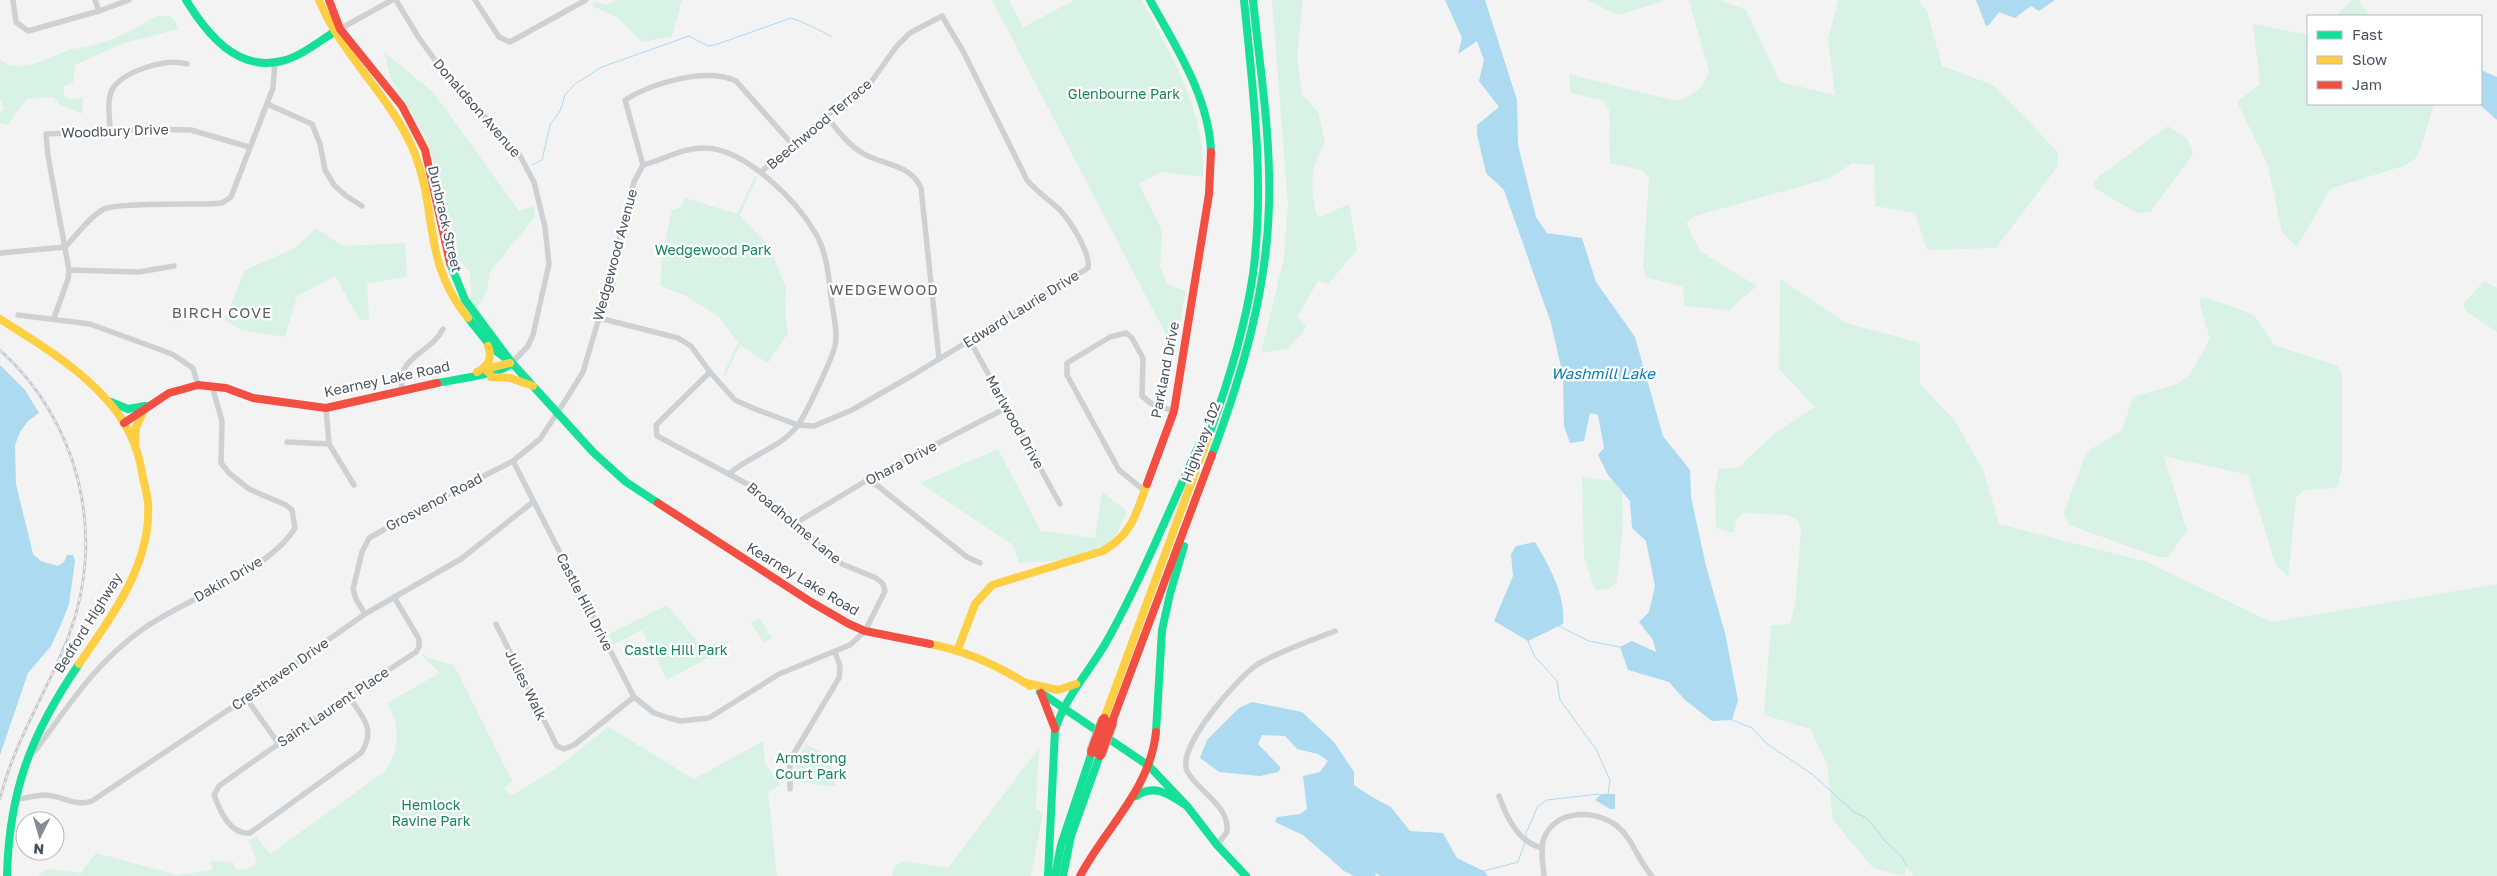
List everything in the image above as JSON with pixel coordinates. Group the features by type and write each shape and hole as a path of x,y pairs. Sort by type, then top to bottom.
{"main road":[{"path":"186,0 201,26 232,54 259,62 276,61 296,54 336,31"},
{"name":"Dunbrack Street","path":"319,0 336,31 409,140 421,174 442,276 459,306 486,341 502,358 512,363"},
{"name":"Dunbrack Street","path":"329,0 336,31 402,106 414,127 425,150 431,170 443,240 464,300 512,363"},
{"name":"Parkland Drive","path":"958,649 975,604 992,585 1088,557 1109,548 1131,527 1174,411 1209,194 1212,160 1205,114 1180,58 1150,0"},
{"name":"Highway 102","path":"1055,876 1061,845 1096,754 1223,394 1240,340 1256,242 1258,173 1244,0"},
{"name":"Highway 102","path":"1108,720 1220,434 1243,368 1255,323 1266,243 1269,176 1254,0"},
{"name":"Bedford Highway","path":"0,319 70,366 108,400 124,423 135,446 146,482 148,503 148,528 139,565 109,620 50,709 29,754 15,800 8,836 7,876"},
{"path":"471,376 487,367 491,361 492,353 486,341"},
{"name":"Kearney Lake Road","path":"124,423 180,389 198,385 212,386 287,404 326,408 488,372 493,367 503,363 512,363 593,452 626,482 811,602 864,631 958,649 1006,670 1149,766 1187,806 1217,845 1246,876"},
{"path":"471,376 510,378 535,387"},
{"path":"1048,876 1055,730 1062,707 1076,684 1107,642 1223,394"},
{"path":"108,400 120,408 128,409 140,408 156,402"},
{"path":"135,446 136,427 144,410"},
{"path":"1080,876 1088,859 1129,801 1149,766 1154,744 1160,642 1166,608 1220,434"},
{"path":"1026,683 1058,690 1076,684"},
{"path":"1041,692 1055,730"},
{"name":"Highway 102","path":"1063,876 1073,828 1096,754"},
{"path":"1129,801 1140,791 1158,789 1187,806"}],"street":[{"path":"13,0 16,22 28,31 100,11 129,0"},
{"path":"95,0 100,11"},
{"path":"336,31 392,0"},
{"name":"Donaldson Avenue","path":"396,0 414,32 440,67 519,154 534,182 547,238 549,264 533,335 520,357 512,363"},
{"path":"475,0 499,36 510,42 586,0"},
{"name":"Beechwood Terrace","path":"761,172 826,116 869,85 896,47 910,33 942,16"},
{"name":"Edward Laurie Drive","path":"798,425 814,426 852,410 970,341 1088,268 1089,261 1080,241 1061,211 1038,193 1026,180 959,43 942,16"},
{"path":"110,130 109,101 113,88 152,64 176,61 187,64"},
{"path":"0,253 65,247 104,208 222,202 231,197 273,88 276,61"},
{"path":"730,473 744,461 774,445 798,425 835,346 835,322 825,257 817,235 774,182 761,172 721,151 706,148 690,150 643,165 625,100 636,93 664,84 709,74 728,77 736,80 792,144"},
{"path":"267,104 312,124 320,144 325,170 334,185 362,206"},
{"path":"826,116 850,144 863,153 910,172 918,180 921,188 939,359"},
{"name":"Woodbury Drive","path":"54,318 68,278 68,270 48,156 46,134 110,130 191,130 250,148"},
{"name":"Wedgewood Avenue","path":"557,412 583,372 600,318 634,182 643,165"},
{"path":"68,270 139,272 174,266"},
{"path":"18,315 90,324 172,354 193,368 198,385"},
{"path":"600,318 678,338 690,346 735,400 798,425"},
{"path":"402,390 400,381 405,365 439,336 442,328"},
{"path":"1145,491 1117,466 1067,375 1067,363 1110,337 1126,333 1132,338 1143,358 1142,396 1152,404 1174,411"},
{"name":"Marlwood Drive","path":"970,341 1060,504"},
{"name":"Broadholme Lane","path":"710,372 656,425 654,430 657,436 730,473 755,488 842,564 876,578 883,584 885,592 864,631"},
{"name":"Dakin Drive","path":"29,754 35,751 90,675 120,647 145,628 269,556 289,537 295,528 292,510 286,505 249,489 228,473 221,463 222,421 212,386"},
{"path":"326,408 329,444 354,485"},
{"name":"Ohara Drive","path":"796,523 869,479 1008,408"},
{"name":"Grosvenor Road","path":"365,614 356,599 354,589 362,552 369,538 425,506 513,461 540,438 557,412"},
{"path":"287,442 329,444"},
{"name":"Castle Hill Drive","path":"513,461 634,697 654,712 681,721 709,718 779,674 850,646 864,631"},
{"path":"869,479 966,556 980,563"},
{"name":"Cresthaven Drive","path":"15,800 46,795 83,804 92,801 246,698 365,614 461,559 533,502"},
{"name":"Saint Laurent Place","path":"348,696 365,719 368,730 367,744 361,753 250,833 241,834 234,830 218,807 214,796 219,786 278,743 348,696 416,652 420,647 419,639 394,597"},
{"name":"Julies Walk","path":"496,624 557,746 564,749 574,744 634,697"},
{"path":"1217,845 1227,832 1226,816 1194,782 1186,766 1186,755 1197,733 1249,670 1263,662 1335,631"},
{"path":"790,789 790,760 839,678 840,666 835,652"},
{"path":"246,698 278,743"},
{"path":"1499,796 1512,824 1526,840 1542,848"},
{"path":"1544,876 1542,848 1547,833 1560,821 1578,814 1596,816 1621,830 1652,876"}],"green space":[{"path":"616,0 682,0 672,36 642,42 617,17 592,6 594,1 606,5"},
{"name":"Glenbourne Park","path":"992,0 1009,0 1023,27 1075,0 1142,0 1175,63 1193,107 1199,129 1203,177 1161,172 1139,184 1160,226 1162,235 1160,267 1167,284 1185,291 1176,354"},
{"path":"1272,0 1303,0 1297,56 1302,94 1318,112 1325,142 1314,169 1312,186 1314,206 1317,216 1322,216 1349,204 1357,250 1328,284 1318,281 1297,317 1306,327 1290,348 1261,353 1284,258 1288,205"},
{"path":"1587,0 1667,0 1618,15"},
{"path":"1689,0 1720,0 1746,10 1780,82 1835,95 1828,38 1839,0 1918,0 1927,11 1942,66 1993,85 2058,152 2057,167 1996,248 1927,250 1915,213 1875,206 1874,165 1852,163 1830,178 1695,216 1686,223 1700,251 1757,286 1729,310 1684,306 1683,287 1646,277 1643,266 1649,178 1642,170 1610,163 1609,108 1602,100 1571,93 1569,74 1676,101 1693,94 1701,87 1709,71"},
{"path":"2352,0 2358,0 2369,15 2337,15"},
{"path":"156,16 170,16 176,22 178,29 121,44 75,65 73,83 64,86 64,95 71,100 83,97 82,114 60,105 53,97 27,99 12,118 9,125 0,123 0,112 4,110 0,98 0,59 7,64 16,66 34,64 69,50 98,44 115,38"},
{"path":"2253,24 2307,35 2307,105 2434,105 2416,158 2406,165 2330,189 2297,247 2282,232 2267,163 2237,102 2260,84"},
{"path":"384,52 434,93 519,211 534,206 535,217 491,270 486,293 472,317 470,272 455,256 445,199 426,137 391,79"},
{"path":"2168,126 2187,139 2193,154 2150,212 2137,213 2092,185 2098,177"},
{"name":"Wedgewood Park","path":"755,176 757,177 740,215 770,248 786,288 785,313 788,333 768,363 740,345 725,377 723,375 738,342 719,317 685,295 660,286 664,245 672,210 682,207 685,198 737,214"},
{"path":"316,228 343,246 405,243 407,276 367,284 369,319 360,320 335,276 297,296 285,337 242,330 225,320 245,270 295,248"},
{"path":"1780,279 1846,323 1920,343 1920,384 1955,421 1984,472 1999,524 2147,562 2271,622 2497,584 2497,876 1914,876 1907,867 1905,876 1873,868 1833,820 1827,764 1810,729 1764,715 1771,625 1790,624 1795,605 1801,531 1798,520 1788,515 1744,513 1736,520 1734,533 1716,528 1715,487 1719,469 1739,467 1776,432 1815,407 1779,369"},
{"path":"2484,281 2497,288 2497,332 2466,311 2463,304"},
{"path":"2208,298 2254,315 2274,345 2338,366 2342,375 2342,470 2337,488 2304,490 2296,497 2288,577 2275,563 2248,475 2164,456 2187,531 2168,557 2158,557 2069,525 2064,513 2084,458 2091,449 2122,430 2133,397 2177,384 2190,374 2210,339 2200,303 2200,299"},
{"path":"998,449 1041,531 1095,538 1102,492 1127,511 1112,539 1093,552 1081,556 1019,563 1013,545 920,483"},
{"path":"1582,477 1613,481 1622,492 1623,525 1617,582 1609,589 1595,590 1584,556"},
{"name":"Castle Hill Park","path":"667,605 701,646 729,641 716,657 706,659 667,680 642,630 613,645 609,634"},
{"path":"759,618 772,638 764,643 751,623"},
{"name":"Hemlock Ravine Park","path":"423,653 428,658 454,665 512,781 504,789 511,796 558,767 608,727 694,779 763,741 765,763 780,785 768,792 777,876 37,876 48,869 81,873 96,853 177,875 212,870 211,861 233,862 237,870 248,869 257,863 249,841 256,836 270,854 384,772 393,756 397,738 395,720 387,703 440,673 422,655"},
{"name":"Armstrong Court Park","path":"806,744 830,757 836,787 801,782 797,777 796,763"},
{"path":"1039,748 1036,808 1043,813 1031,876 892,876 895,866 904,861 948,868"}],"water":[{"name":"Washmill Lake","path":"1445,0 1485,0 1517,100 1518,145 1536,217 1547,233 1582,238 1596,282 1635,337 1663,436 1690,470 1691,497 1706,566 1725,633 1738,700 1732,720 1712,721 1685,700 1669,682 1628,670 1620,647 1632,641 1656,652 1653,640 1639,622 1649,612 1655,586 1646,541 1632,528 1630,501 1608,475 1598,455 1604,448 1598,415 1590,413 1584,441 1570,443 1564,426 1563,376 1551,323 1504,190 1486,173 1477,134 1477,125 1499,107 1479,81 1484,60 1477,41 1458,54 1462,38"},
{"path":"1976,0 2055,0 2039,11 2031,6 2015,18 1999,12 1989,25 1986,26"},
{"path":"2482,70 2497,77 2497,120 2480,105 2482,105"},
{"path":"0,365 25,390 39,413 28,421 20,432 15,445 16,484 33,554 41,561 58,566 64,562 67,555 73,555 75,561 69,604 51,646 28,673 0,755"},
{"path":"1535,542 1551,571 1559,592 1562,602 1563,624 1528,641 1494,621 1513,576 1511,554 1516,546"},
{"path":"1252,702 1302,712 1334,742 1354,772 1354,785 1391,807 1410,831 1443,833 1457,858 1484,871 1488,876 1380,876 1376,873 1375,876 1354,876 1344,871 1303,835 1275,822 1277,817 1300,814 1307,809 1303,776 1320,772 1328,761 1318,754 1297,749 1285,736 1262,735 1258,744 1281,768 1278,772 1260,776 1219,772 1200,758 1207,740 1239,708"},
{"path":"1601,794 1615,794 1615,809 1610,809 1595,800"}],"waterway":[{"path":"532,165 542,160 550,125 560,111 565,95 575,84 602,67 689,36 708,46 715,45 791,18 832,37"},
{"path":"1559,626 1589,641 1620,647"},
{"path":"1528,641 1535,657 1557,681 1560,700 1596,749 1610,780 1608,794"},
{"path":"1732,720 1752,728 1767,744 1812,774 1854,812 1867,818 1885,841 1902,857 1907,866"},
{"path":"1526,838 1526,833 1538,806 1547,800 1599,794"},
{"path":"1484,871 1518,862 1525,842"}],"railway":[{"path":"0,350 27,379 49,410 67,445 78,482 85,520 85,558 80,597 69,635 61,656 22,736 0,799"}],"traffic: fast":[{"path":"186,0 214,37 237,55 251,61 266,63 289,59 336,31"},
{"path":"1150,0 1190,73 1198,92 1209,132 1211,152"},
{"path":"1209,435 1241,335 1250,295 1256,240 1258,171 1244,0"},
{"path":"1212,455 1243,363 1251,332 1258,301 1267,237 1269,205 1268,153 1253,0"},
{"path":"450,263 465,300 512,363 593,452 626,482 658,503"},
{"path":"468,318 492,348 512,363"},
{"path":"437,383 488,374 512,363"},
{"path":"111,402 128,409 145,406"},
{"path":"1048,876 1055,730 1066,705 1121,615 1200,443"},
{"path":"1156,732 1162,630 1184,546"},
{"path":"7,876 12,817 26,764 48,715 79,664"},
{"path":"1040,692 1149,766 1187,806 1217,845 1246,876"},
{"path":"1055,876 1061,845 1092,752"},
{"path":"1063,876 1071,836 1100,755"},
{"path":"1136,796 1143,792 1162,792 1187,806"}],"traffic: slow":[{"path":"319,0 341,41 394,114 406,134 422,176 437,257 453,297 468,318"},
{"path":"0,319 56,356 95,387 125,424 134,443 140,463 148,503 147,526 143,547 127,589 104,628 79,664"},
{"path":"477,372 484,367 490,358 488,346"},
{"path":"488,372 493,367 510,363"},
{"path":"491,377 510,378 533,386"},
{"path":"135,446 136,427 144,410"},
{"path":"1104,719 1209,435"},
{"path":"958,649 975,604 992,585 1103,551 1121,538 1127,530 1136,514 1147,484"},
{"path":"930,644 982,660 1030,686"},
{"path":"1026,683 1058,690 1076,684"}],"traffic: jam":[{"path":"329,0 340,29 402,106 425,150 450,263"},
{"path":"1147,484 1174,411 1209,194 1211,152"},
{"path":"124,423 169,393 198,385 226,388 253,398 326,408 437,383"},
{"path":"1112,722 1212,455"},
{"path":"658,503 811,602 849,624 865,631 930,644"},
{"path":"1041,693 1055,729"},
{"path":"1092,752 1104,719"},
{"path":"1100,755 1112,722"},
{"path":"1080,876 1136,790 1152,753 1156,732"}],"district":[{"name":"WEDGEWOOD","path":"884,290"},
{"name":"BIRCH COVE","path":"222,313"}]}
